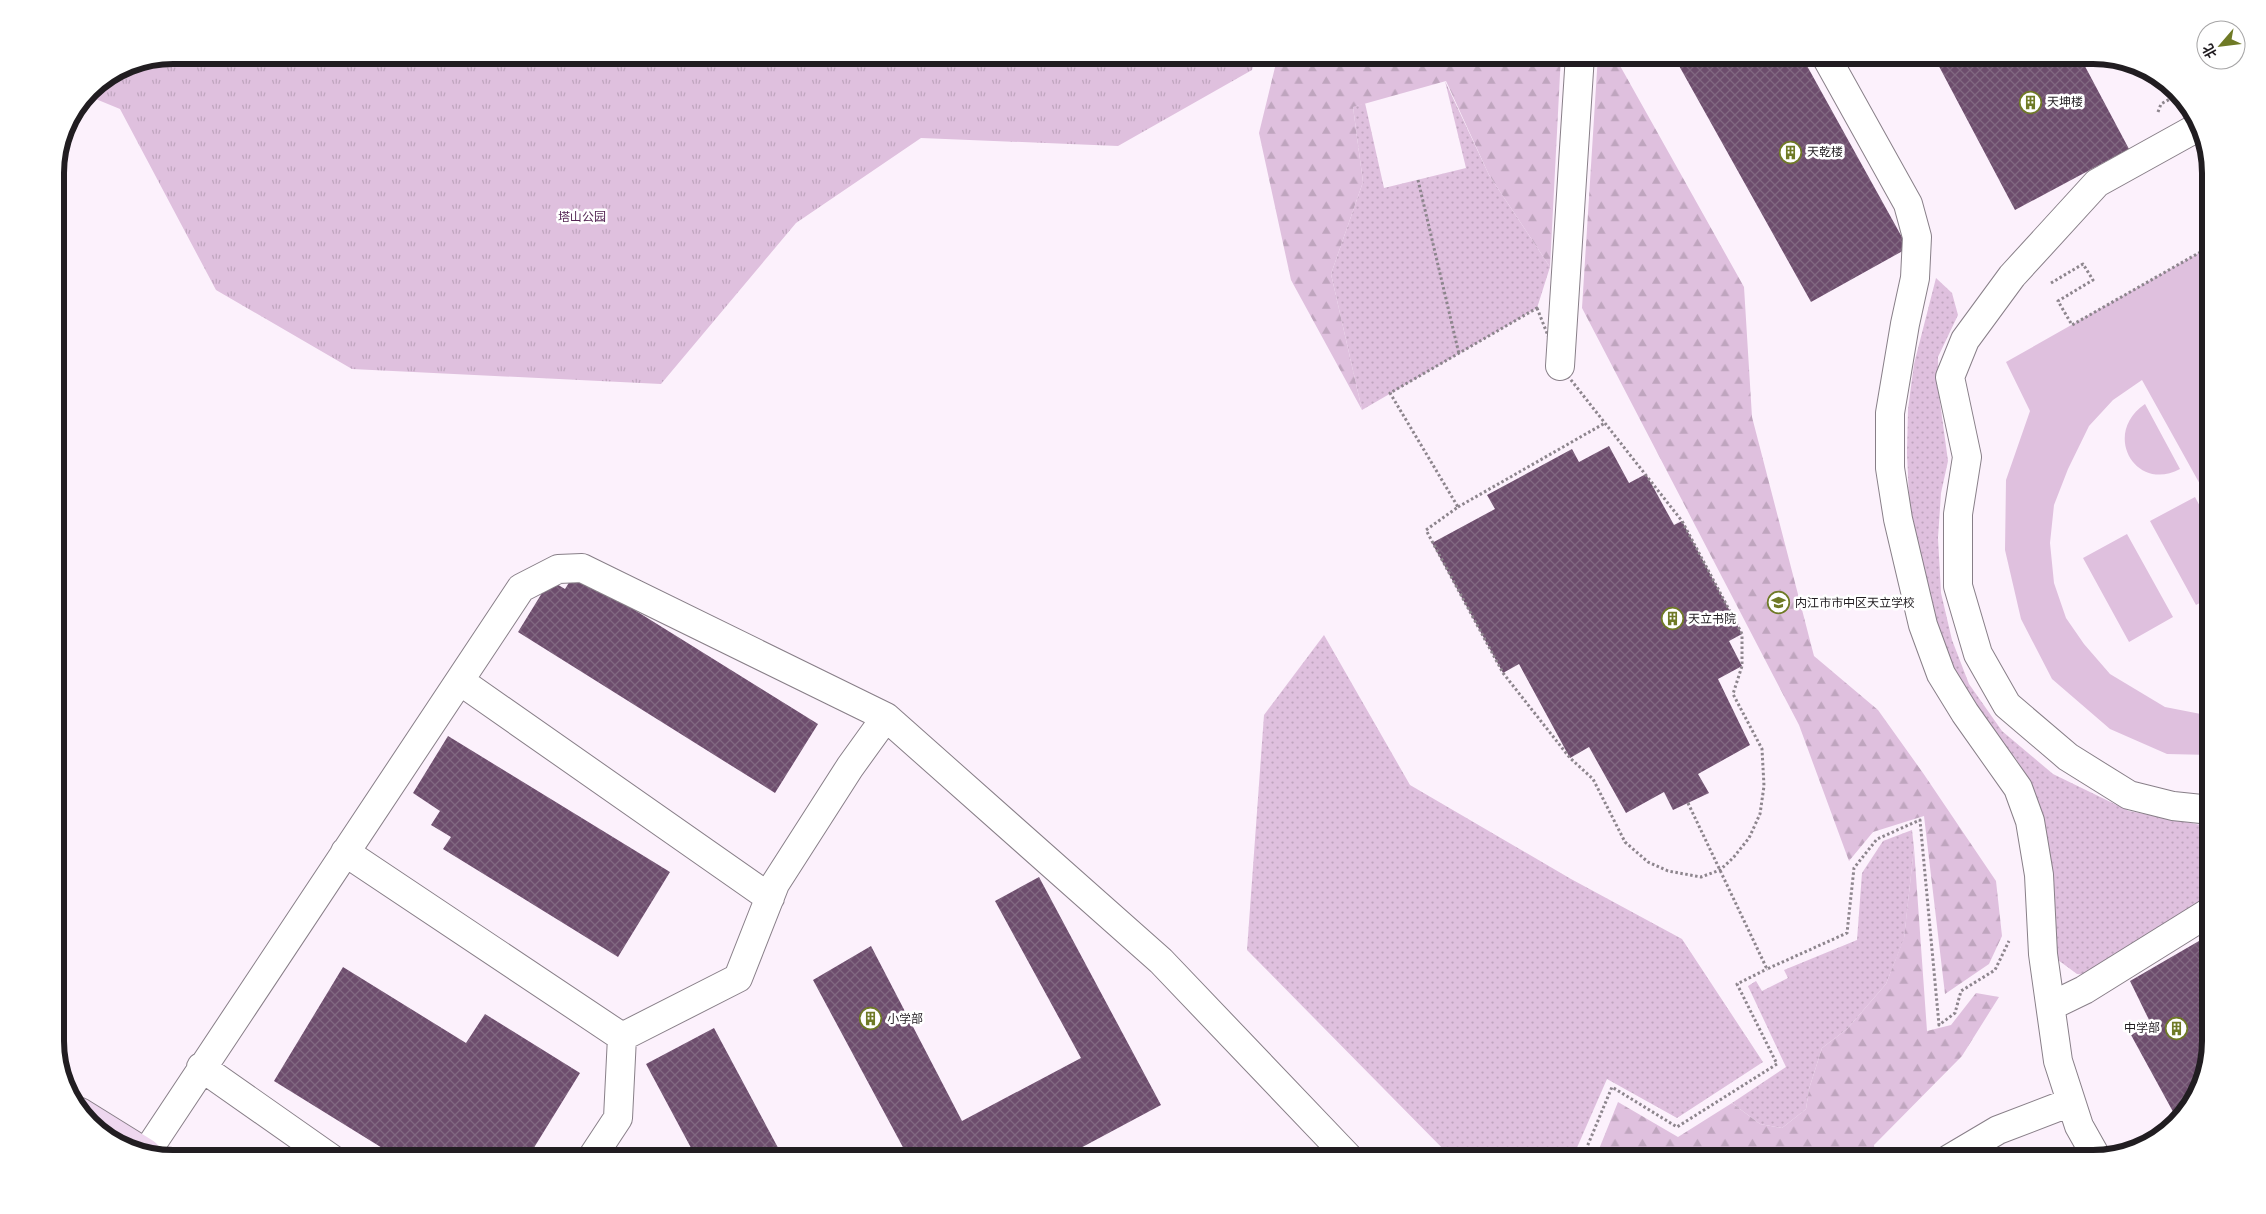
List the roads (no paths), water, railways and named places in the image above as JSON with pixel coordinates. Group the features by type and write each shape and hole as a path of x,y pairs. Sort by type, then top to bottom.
{"street":[{"path":"1560,366 1579,64"},
{"path":"1830,64 1908,204 1917,237 1915,278 1890,413 1890,468 1898,519 1923,625 1941,674 1965,713 2018,788 2030,822 2039,875 2043,954 2058,1061 2079,1126 2092,1150"},
{"path":"2193,129 2097,183 2012,276 1966,340 1950,377 1967,457 1958,514 1958,586 1978,654 2007,704 2068,757 2130,795 2173,806 2202,809"},
{"path":"149,1148 201,1067 521,588 558,569 582,568 886,717 1161,961 1341,1150"},
{"path":"460,680 770,898"},
{"path":"622,1037 738,978 776,884 844,776 886,717"},
{"path":"345,852 622,1037"},
{"path":"2051,1006 2084,990 2202,917"},
{"path":"597,1150 618,1118 622,1037"},
{"path":"201,1067 319,1150"},
{"path":"1964,1150 1998,1130 2071,1102"}],"place":[{"name":"天坤楼","path":"2031,102"},
{"name":"天乾楼","path":"1791,152"},
{"name":"内江市市中区天立学校","path":"1779,603"},
{"name":"天立书院","path":"1672,619"},
{"name":"小学部","path":"871,1019"},
{"name":"中学部","path":"2176,1028"}],"park label":[{"name":"塔山公园","path":"582,217"}]}
